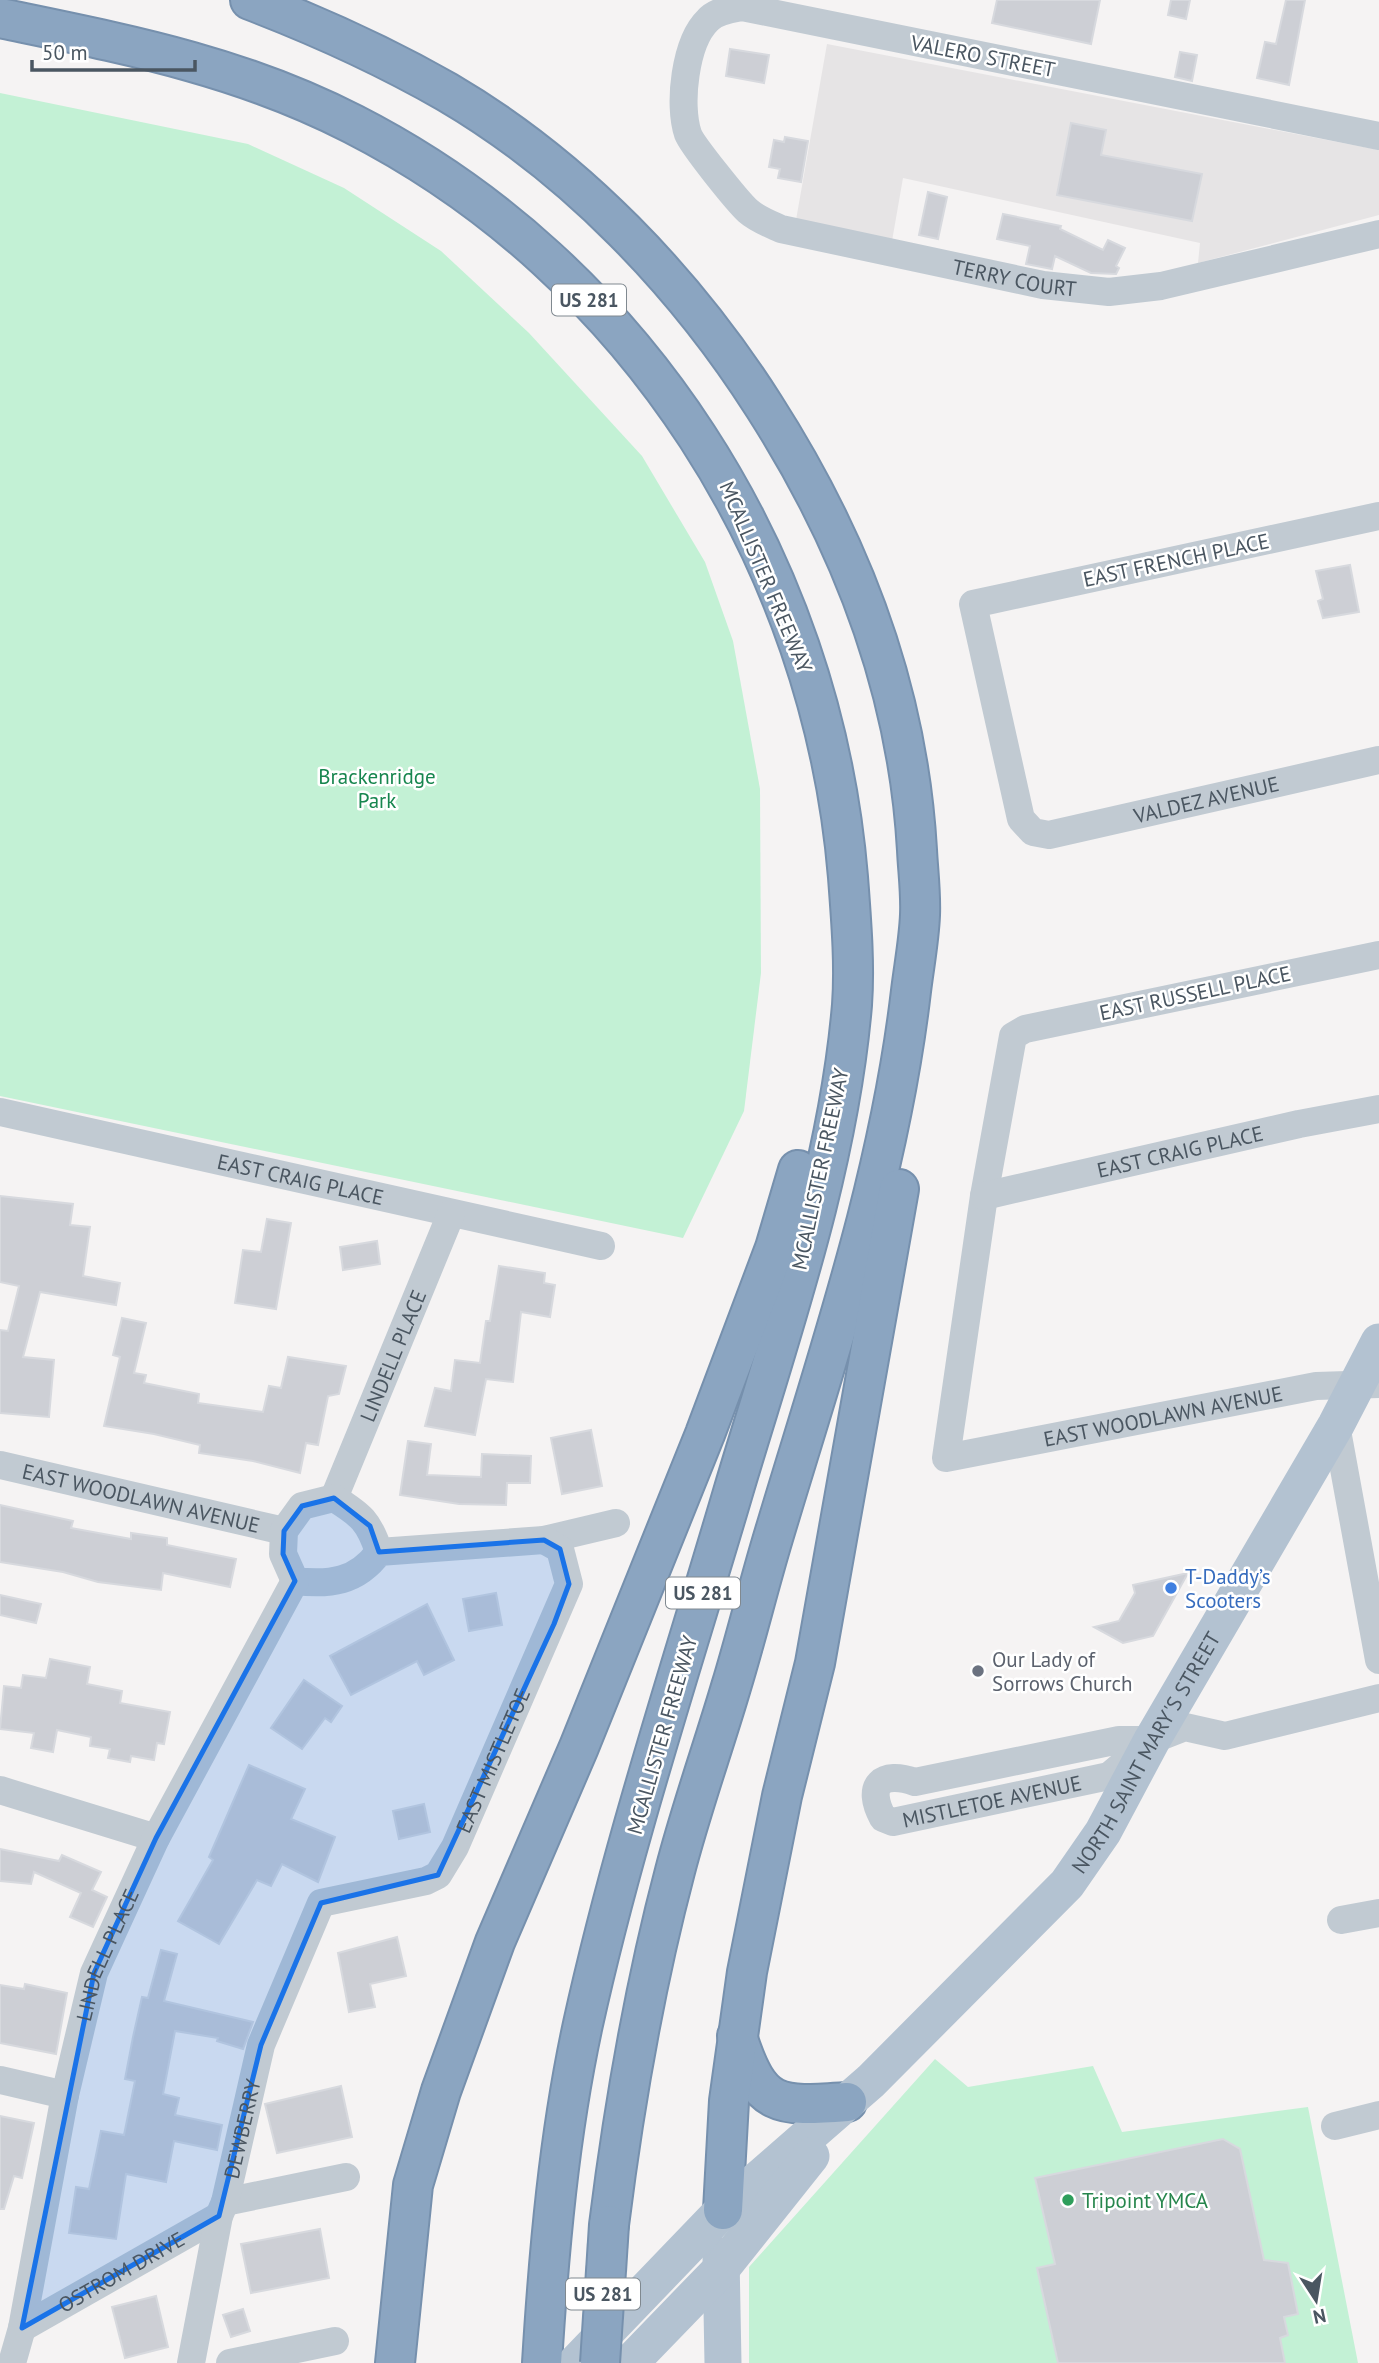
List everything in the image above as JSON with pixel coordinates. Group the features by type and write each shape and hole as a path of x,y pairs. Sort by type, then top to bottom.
{"highway":[{"name":"US 281","path":"250,0 309,23 451,94 512,135 565,177 662,271 734,359 805,470 830,519 859,590 894,692 914,801 920,913 904,1055 876,1190 834,1344 676,1868 638,2031 609,2225 600,2363"},
{"name":"MCALLISTER FREEWAY","path":"0,18 160,51 226,70 252,78 350,122 403,151 465,191 570,281 615,325 693,426 727,481 797,642 829,748 845,839 852,999 828,1154 796,1280 609,1920 582,2028 569,2103 545,2289 542,2363"},
{"path":"395,2363 414,2185 441,2091 495,1942 579,1747 705,1434 775,1248 801,1162 818,1077 826,1004 849,898"},
{"path":"723,2210 729,2101 737,2036 782,1796 815,1663 912,1119 923,1013 920,913"},
{"path":"737,2036 749,2072 778,2101 799,2105 859,2092"}],"main road":[{"name":"NORTH SAINT MARY'S STREET","path":"576,2363 723,2210 859,2092 1067,1884 1104,1832 1152,1740 1336,1425 1367,1385 1379,1342"},
{"name":"NORTH SAINT MARY'S STREET","path":"630,2363 721,2269 859,2092"},
{"path":"723,2210 723,2363"}],"street":[{"name":"VALERO STREET","path":"688,135 683,96 687,69 698,33 708,19 722,11 742,7 1379,136"},
{"name":"TERRY COURT","path":"688,135 747,210 781,229 1043,285 1087,291 1133,291 1379,234"},
{"name":"EAST FRENCH PLACE","path":"1034,832 1021,819 974,604 1379,516"},
{"name":"VALDEZ AVENUE","path":"1034,832 1049,835 1379,760"},
{"name":"EAST RUSSELL PLACE","path":"984,1196 1013,1036 1025,1029 1379,955"},
{"name":"EAST CRAIG PLACE","path":"984,1196 1299,1124 1379,1109"},
{"name":"EAST CRAIG PLACE","path":"0,1112 601,1246"},
{"name":"EAST WOODLAWN AVENUE","path":"984,1196 946,1458 1316,1387 1367,1385"},
{"name":"LINDELL PLACE","path":"334,1498 451,1214"},
{"path":"1336,1425 1379,1660"},
{"name":"EAST WOODLAWN AVENUE","path":"0,1465 284,1531"},
{"name":"EAST WOODLAWN AVENUE","path":"295,1581 283,1554 284,1531 302,1506 334,1498"},
{"path":"334,1498 370,1526 379,1552"},
{"path":"295,1581 321,1584 345,1580 367,1568 379,1552 544,1540 616,1523"},
{"name":"EAST MISTLETOE","path":"321,1903 426,1881 438,1875 460,1835 569,1584 566,1563 560,1549 544,1540"},
{"name":"LINDELL PLACE","path":"12,2363 22,2328 65,2095 94,1973 156,1838 295,1581"},
{"path":"1152,1740 1185,1727 1225,1736 1379,1699"},
{"name":"MISTLETOE AVENUE","path":"1119,1740 1152,1740 1109,1776 1096,1779 893,1822 883,1818 875,1801 876,1791 883,1780 896,1776 915,1782 1119,1740"},
{"path":"0,1790 156,1838"},
{"name":"DEWBERRY","path":"191,2363 222,2209 261,2045 321,1903"},
{"path":"1341,1920 1379,1913"},
{"path":"0,2080 65,2095"},
{"path":"1335,2126 1379,2115"},
{"name":"OSTROM DRIVE","path":"22,2328 222,2209 346,2177"},
{"path":"230,2363 335,2341"}],"highlighted area":[{"path":"334,1498 370,1526 379,1552 544,1540 560,1549 569,1584 554,1624 438,1875 321,1903 261,2045 219,2216 22,2328 94,1973 156,1838 295,1581 283,1554 284,1531 302,1506"}],"shaded area":[{"path":"827,44 1379,150 1379,215 1198,263 1200,243 903,178 892,241 796,220"}],"green space":[{"name":"Brackenridge Park","path":"0,93 248,144 344,188 441,251 529,333 642,456 705,562 733,641 760,789 761,973 744,1111 683,1238 0,1096"},
{"name":"Tripoint YMCA","path":"935,2059 968,2087 1093,2066 1122,2132 1308,2107 1358,2363 749,2363 749,2267"}],"building":[{"path":"997,0 1100,0 1091,44 992,23"},
{"path":"1171,0 1190,0 1186,19 1168,15"},
{"path":"1286,0 1305,0 1289,85 1257,78 1265,42 1276,44"},
{"path":"730,49 769,55 764,83 726,76"},
{"path":"1180,52 1197,55 1192,81 1175,77"},
{"path":"1071,123 1106,130 1101,155 1202,174 1192,221 1057,195"},
{"path":"785,137 808,141 801,182 778,178 780,169 769,167 774,140 784,142"},
{"path":"928,192 947,197 938,239 919,235"},
{"path":"1003,214 1061,226 1060,229 1103,250 1108,240 1125,248 1116,266 1119,268 1116,274 1091,273 1055,256 1052,269 1026,264 1030,246 997,239"},
{"path":"1350,565 1359,612 1323,618 1318,601 1323,599 1316,571"},
{"path":"0,1196 73,1204 70,1225 90,1227 83,1276 120,1283 116,1305 40,1292 23,1357 54,1360 49,1417 0,1413 0,1330 8,1331 19,1286 0,1282"},
{"path":"267,1219 291,1223 276,1309 235,1303 243,1250 261,1252"},
{"path":"377,1241 380,1264 343,1270 340,1247"},
{"path":"499,1266 545,1273 544,1283 555,1285 550,1317 521,1312 513,1382 486,1379 475,1435 425,1426 435,1388 451,1391 455,1360 480,1363 486,1321 490,1321"},
{"path":"122,1318 146,1323 134,1373 146,1375 144,1383 199,1394 198,1403 263,1412 269,1386 281,1388 288,1357 346,1366 339,1394 328,1396 318,1445 306,1443 300,1473 253,1461 199,1453 200,1445 104,1426 120,1357 113,1355"},
{"path":"591,1430 602,1486 562,1494 551,1438"},
{"path":"408,1441 431,1444 427,1475 481,1477 482,1454 531,1456 530,1483 507,1483 506,1505 459,1504 400,1495"},
{"path":"0,1505 73,1521 71,1528 131,1539 131,1533 167,1538 167,1545 236,1559 230,1587 163,1573 161,1590 98,1582 63,1572 0,1562"},
{"path":"1188,1573 1153,1636 1123,1643 1094,1627 1119,1621 1135,1593 1133,1585"},
{"path":"496,1593 502,1625 469,1631 463,1599"},
{"path":"0,1595 41,1604 36,1623 0,1615"},
{"path":"427,1604 454,1660 424,1675 417,1661 351,1695 330,1656"},
{"path":"50,1659 90,1667 87,1684 122,1691 120,1703 170,1712 164,1744 157,1743 154,1760 131,1756 130,1762 108,1758 110,1749 90,1746 91,1737 57,1730 53,1752 31,1748 34,1733 0,1729 4,1686 21,1688 23,1675 46,1678"},
{"path":"304,1680 342,1706 331,1722 325,1718 302,1749 271,1728"},
{"path":"249,1765 305,1789 291,1819 335,1837 318,1882 282,1864 271,1886 257,1880 219,1944 178,1921 213,1860 209,1857"},
{"path":"424,1804 430,1832 399,1839 393,1811"},
{"path":"0,1849 59,1861 62,1855 101,1872 92,1890 107,1897 93,1927 70,1917 81,1893 34,1872 31,1884 0,1881"},
{"path":"397,1937 406,1976 370,1984 375,2007 349,2012 338,1953"},
{"path":"161,1950 177,1954 164,2001 253,2022 243,2049 217,2041 218,2038 175,2031 163,2094 179,2098 175,2115 222,2125 217,2150 174,2141 166,2182 126,2174 116,2239 69,2233 76,2187 89,2189 101,2131 124,2135 135,2081 125,2079 133,2037 142,1997 148,1998"},
{"path":"25,1984 67,1993 56,2054 0,2043 0,1985 24,1989"},
{"path":"341,2086 352,2137 277,2153 265,2104"},
{"path":"0,2116 34,2123 22,2178 14,2176 4,2209 0,2209"},
{"path":"1223,2139 1240,2149 1264,2260 1288,2263 1298,2314 1284,2317 1288,2335 1280,2338 1285,2363 1058,2363 1037,2268 1055,2264 1035,2178"},
{"path":"320,2229 329,2278 251,2293 241,2244"},
{"path":"156,2296 168,2347 125,2358 112,2307"},
{"path":"243,2309 250,2331 231,2337 223,2315"}],"place":[{"name":"T-Daddy’s Scooters","path":"1171,1588"},
{"name":"Our Lady of Sorrows Church","path":"978,1671"},
{"name":"Tripoint YMCA","path":"1068,2200"}]}
